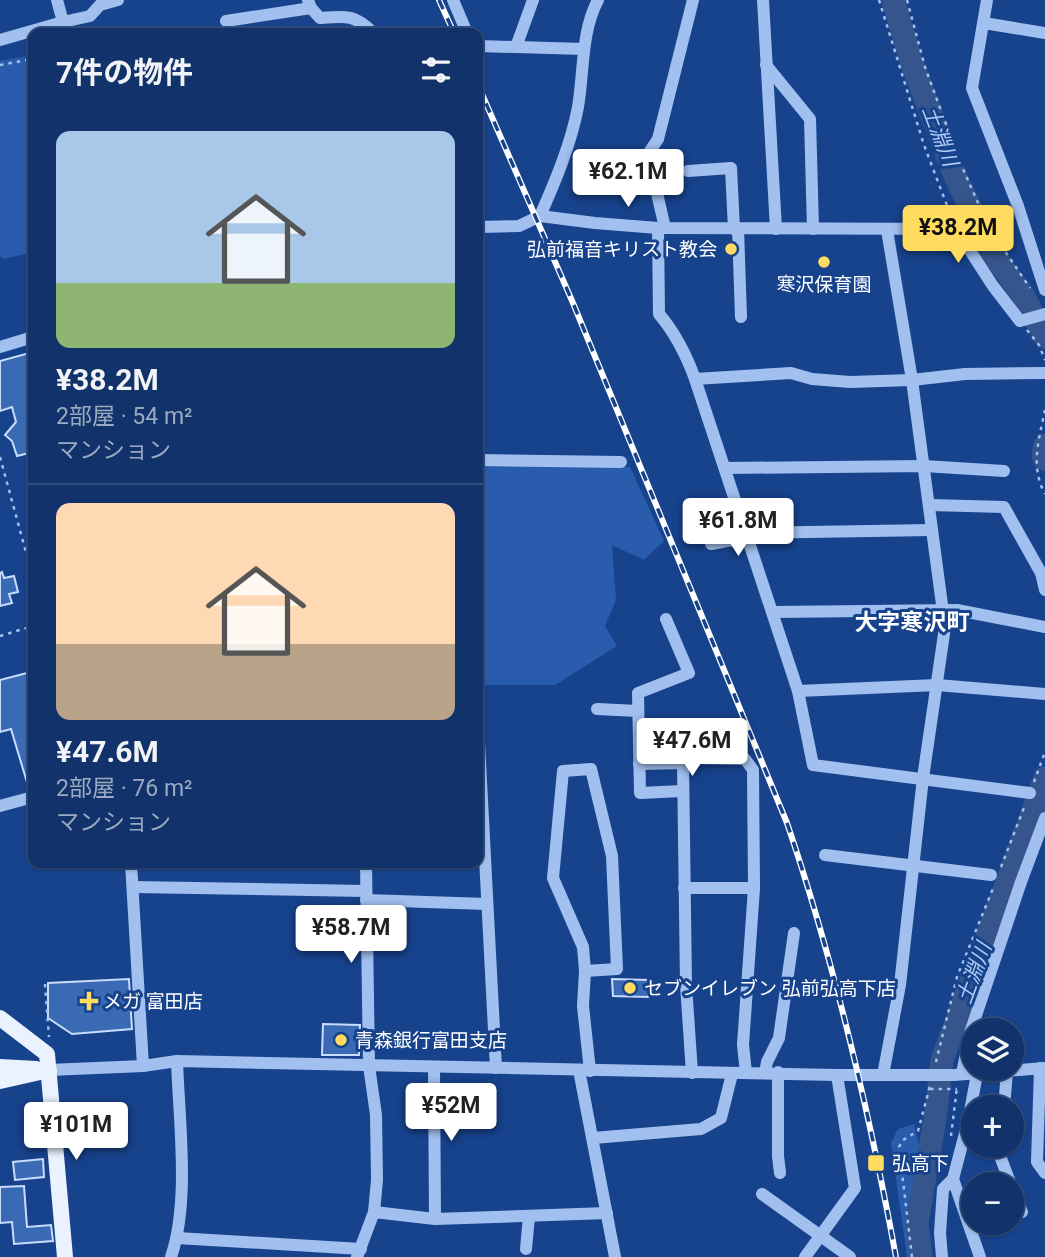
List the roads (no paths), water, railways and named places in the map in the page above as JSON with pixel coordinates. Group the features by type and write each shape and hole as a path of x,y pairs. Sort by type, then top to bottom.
{"main road":[{"path":"0,1017 47,1055 65,1257"},
{"path":"0,1067 49,1070"},
{"path":"0,1081 49,1070"}],"street":[{"path":"57,0 63,22"},
{"path":"42,28 90,16 100,5 118,0"},
{"path":"453,0 465,28"},
{"path":"516,47 533,0"},
{"path":"540,216 555,182 578,108 584,49 598,0"},
{"path":"693,0 658,139 648,154 662,228 659,314 673,331 695,379 798,691 813,765 1030,793"},
{"path":"763,0 776,229"},
{"path":"987,0 972,88 1018,206 1040,292"},
{"path":"226,21 309,4 320,18 347,16 361,21 368,28"},
{"path":"984,23 1045,33"},
{"path":"0,40 28,32"},
{"path":"483,46 584,49"},
{"path":"766,65 810,119 813,229"},
{"path":"688,171 731,168 741,317"},
{"path":"483,227 519,226 540,216 662,228 956,229 993,286 1022,320 1044,314"},
{"path":"883,1074 900,985 923,778 945,627 912,380 887,230"},
{"path":"0,347 28,339"},
{"path":"695,379 791,373 812,379 850,382 912,380 965,374 1045,373"},
{"path":"483,460 621,463"},
{"path":"724,468 924,467 1004,471"},
{"path":"930,505 1004,507 1041,573 1045,590"},
{"path":"711,544 748,535 932,530"},
{"path":"772,612 957,610 1045,627"},
{"path":"666,619 689,673 638,693 640,793 682,791"},
{"path":"798,691 937,685 1045,694"},
{"path":"597,709 638,711"},
{"path":"639,764 682,763 699,758 745,759 753,770 754,888 743,1045 746,1073"},
{"path":"682,763 686,985 692,1073"},
{"path":"585,971 617,969 612,856 591,769 563,771 553,878 583,947 584,1070 593,1138 615,1257"},
{"path":"0,806 28,798"},
{"path":"958,1075 970,1033 1045,818"},
{"path":"825,855 995,878"},
{"path":"483,858 496,1068"},
{"path":"132,868 143,1066"},
{"path":"177,1238 359,1253 374,1212 377,1180 376,1115 369,1066 366,868"},
{"path":"134,887 366,895 487,904"},
{"path":"684,888 754,888"},
{"path":"780,1173 771,1073 767,1062 779,1038 794,933"},
{"path":"49,1070 143,1066 177,1061 732,1074 961,1075"},
{"path":"171,1257 182,1206 177,1061"},
{"path":"434,1067 435,1219"},
{"path":"1024,1070 1043,1068 1037,1162 1045,1173"},
{"path":"593,1138 701,1129 721,1118 732,1074"},
{"path":"805,1257 855,1188 837,1075"},
{"path":"942,1257 940,1233 943,1189 953,1179 968,1122 975,1081"},
{"path":"953,1179 980,1257"},
{"path":"762,1194 850,1257"},
{"path":"374,1212 435,1219 607,1213"},
{"path":"526,1249 529,1216"}],"waterway":[{"name":"土淵川","path":"893,0 911,61 956,178 993,254 1023,295 1045,337"},
{"name":"土淵川","path":"1045,445 1045,459"},
{"name":"土淵川","path":"921,1257 917,1223 942,1060 1045,778"}],"railway":[{"path":"439,0 452,28"},
{"path":"483,96 573,303 787,823 849,1038 896,1257"}],"place":[{"name":"弘前福音キリスト教会","path":"731,249"},
{"name":"寒沢保育園","path":"824,262"},
{"name":"セブンイレブン 弘前弘高下店","path":"630,988"},
{"name":"メガ 富田店","path":"89,1001"},
{"name":"青森銀行富田支店","path":"341,1040"},
{"name":"弘高下","path":"876,1163"}],"district":[{"name":"大字寒沢町","path":"912,622"}]}
